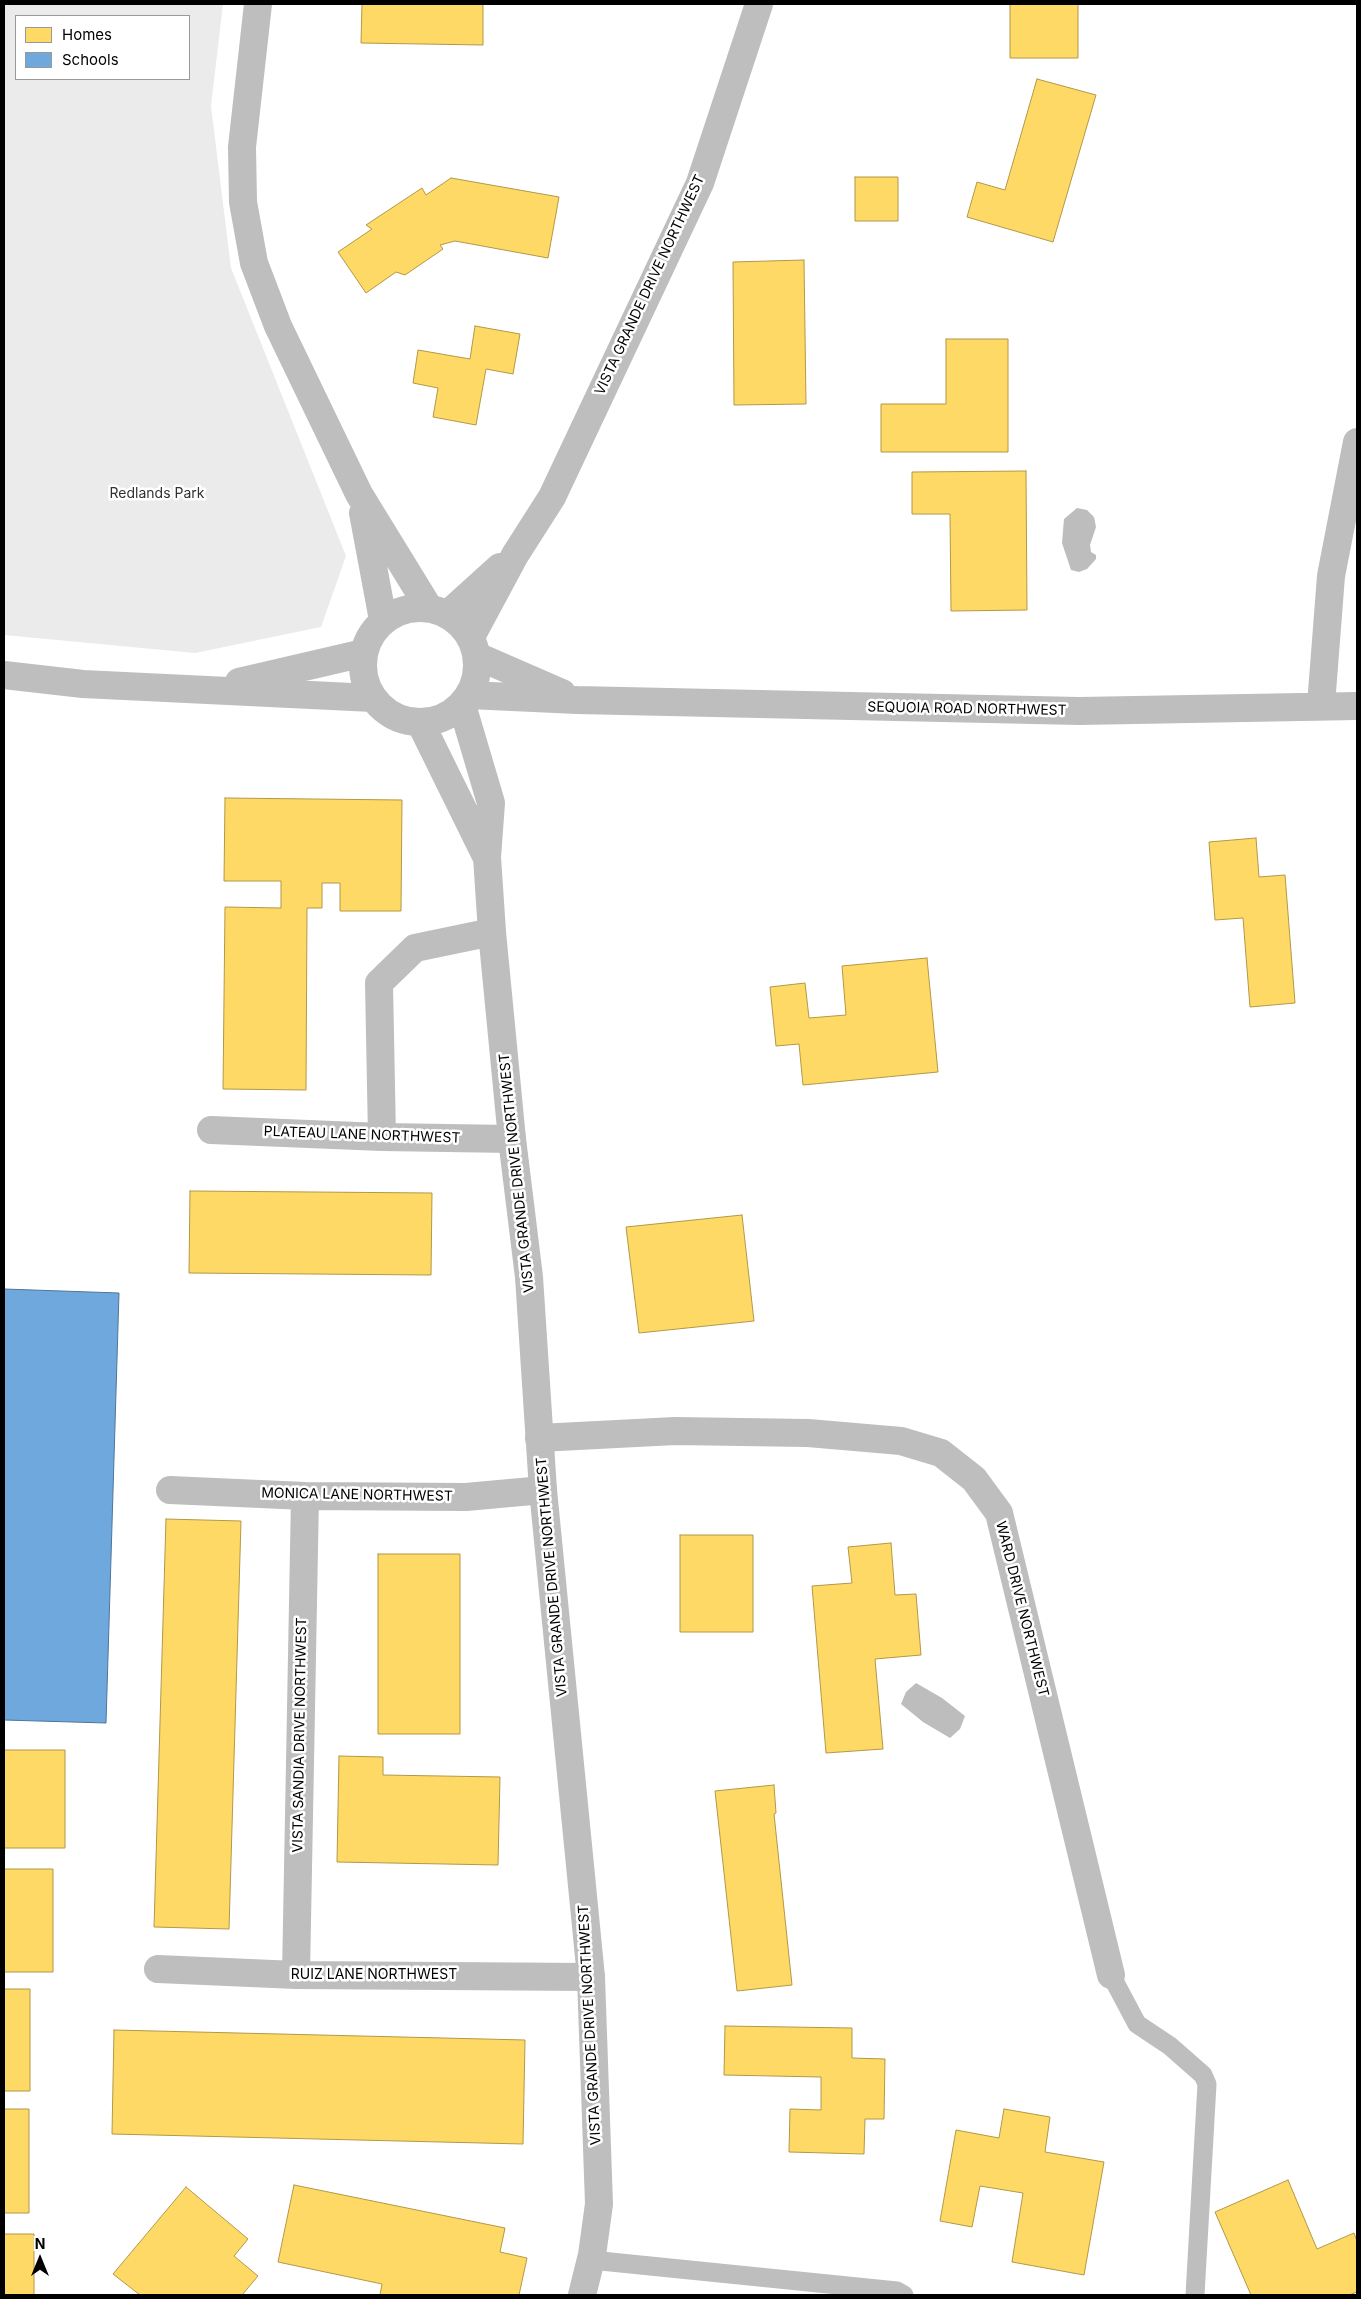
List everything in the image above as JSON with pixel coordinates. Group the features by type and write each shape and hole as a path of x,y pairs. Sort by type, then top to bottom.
{"street":[{"path":"258,4 242,147 243,202 254,263 278,326 359,494 438,611"},
{"name":"VISTA GRANDE DRIVE NORTHWEST","path":"514,555 552,497 700,182 758,4"},
{"path":"1321,705 1331,576 1357,442"},
{"path":"359,494 383,620"},
{"path":"438,611 514,555"},
{"path":"474,647 514,555"},
{"path":"409,608 438,611 458,622 474,647 477,676 466,700 445,717 420,722 400,719 386,711 374,698 364,676 364,653 371,635 383,620 409,608"},
{"name":"SEQUOIA ROAD NORTHWEST","path":"474,647 577,700"},
{"path":"206,689 364,653"},
{"path":"4,675 82,684 374,698"},
{"name":"VISTA GRANDE DRIVE NORTHWEST","path":"466,700 491,803 487,857 492,932 512,1139 529,1277 543,1490 591,1977 599,2204 591,2260 582,2295"},
{"name":"SEQUOIA ROAD NORTHWEST","path":"466,700 577,700 1079,711 1321,705 1357,706"},
{"name":"VISTA GRANDE DRIVE NORTHWEST","path":"420,722 487,857"},
{"path":"382,1137 379,983 415,948 492,932"},
{"name":"PLATEAU LANE NORTHWEST","path":"212,1130 382,1137 512,1139"},
{"name":"WARD DRIVE NORTHWEST","path":"539,1438 675,1431 808,1433 901,1441 941,1453 974,1479 999,1513 1111,1975"},
{"name":"MONICA LANE NORTHWEST","path":"170,1490 305,1496 466,1497 543,1490"},
{"name":"VISTA SANDIA DRIVE NORTHWEST","path":"296,1975 305,1496"},
{"name":"RUIZ LANE NORTHWEST","path":"158,1969 296,1975 591,1977"}],"lane":[{"path":"1111,1975 1137,2024 1170,2046 1203,2074 1207,2084 1196,2295"},
{"path":"591,2260 897,2291 904,2295"}],"green space":[{"name":"Redlands Park","path":"4,4 223,4 211,106 231,268 346,556 321,627 195,653 4,635"}],"shaded area":[{"path":"1077,508 1087,510 1094,517 1096,527 1090,545 1091,552 1096,555 1096,559 1087,569 1079,572 1071,570 1062,543 1064,519"},
{"path":"916,1683 942,1698 965,1716 960,1729 950,1738 923,1722 901,1704 906,1692"}],"building: Homes":[{"path":"362,4 483,4 483,45 361,43"},
{"path":"1010,4 1078,4 1078,58 1010,58"},
{"path":"1037,79 1096,95 1053,242 967,217 977,182 1005,190"},
{"path":"855,177 898,177 898,221 855,221"},
{"path":"451,178 559,197 548,258 455,241 440,245 443,249 405,275 396,272 366,293 338,252 372,229 366,225 422,188 426,195"},
{"path":"804,260 806,404 734,405 733,262"},
{"path":"475,326 520,334 513,374 486,369 476,425 433,417 438,388 413,383 418,350 470,359"},
{"path":"946,339 1008,339 1008,452 881,452 881,404 946,404"},
{"path":"1026,471 1027,610 951,611 950,514 912,514 912,472"},
{"path":"225,798 402,800 401,911 340,911 340,883 322,883 322,908 307,908 306,1090 223,1089 225,907 281,908 281,881 224,881"},
{"path":"1256,838 1259,877 1285,875 1295,1003 1250,1007 1243,918 1215,920 1209,842"},
{"path":"927,958 938,1072 803,1085 799,1044 776,1046 770,987 805,983 809,1018 846,1015 842,966"},
{"path":"190,1191 432,1193 431,1275 189,1273"},
{"path":"742,1215 754,1321 639,1333 626,1227"},
{"path":"166,1519 241,1521 229,1929 154,1927"},
{"path":"680,1535 753,1535 753,1632 680,1632"},
{"path":"891,1543 895,1595 916,1594 921,1655 875,1659 883,1749 826,1753 812,1586 852,1583 848,1547"},
{"path":"378,1554 460,1554 460,1734 378,1734"},
{"path":"4,1750 65,1750 65,1848 4,1848"},
{"path":"339,1756 383,1757 383,1775 500,1777 498,1865 337,1862"},
{"path":"774,1785 776,1813 774,1814 792,1985 737,1991 715,1791"},
{"path":"4,1869 53,1869 53,1972 4,1972"},
{"path":"4,1989 30,1989 30,2091 4,2091"},
{"path":"725,2026 852,2028 852,2058 885,2059 884,2119 865,2119 864,2154 789,2152 790,2109 821,2110 821,2077 724,2075"},
{"path":"114,2030 525,2040 523,2144 112,2134"},
{"path":"4,2109 29,2109 29,2213 4,2213"},
{"path":"1004,2109 1050,2117 1045,2152 1104,2162 1084,2275 1012,2262 1023,2193 980,2186 972,2227 940,2221 956,2130 999,2138"},
{"path":"1288,2180 1317,2249 1354,2233 1357,2241 1357,2292 1349,2295 1251,2295 1215,2212"},
{"path":"294,2185 505,2228 500,2252 527,2258 519,2295 380,2295 382,2284 278,2262"},
{"path":"186,2187 248,2239 234,2256 258,2276 242,2295 140,2295 113,2274"},
{"path":"4,2234 34,2234 34,2295 4,2295"}],"building: Schools":[{"path":"4,1289 119,1293 106,1723 4,1720"}]}
